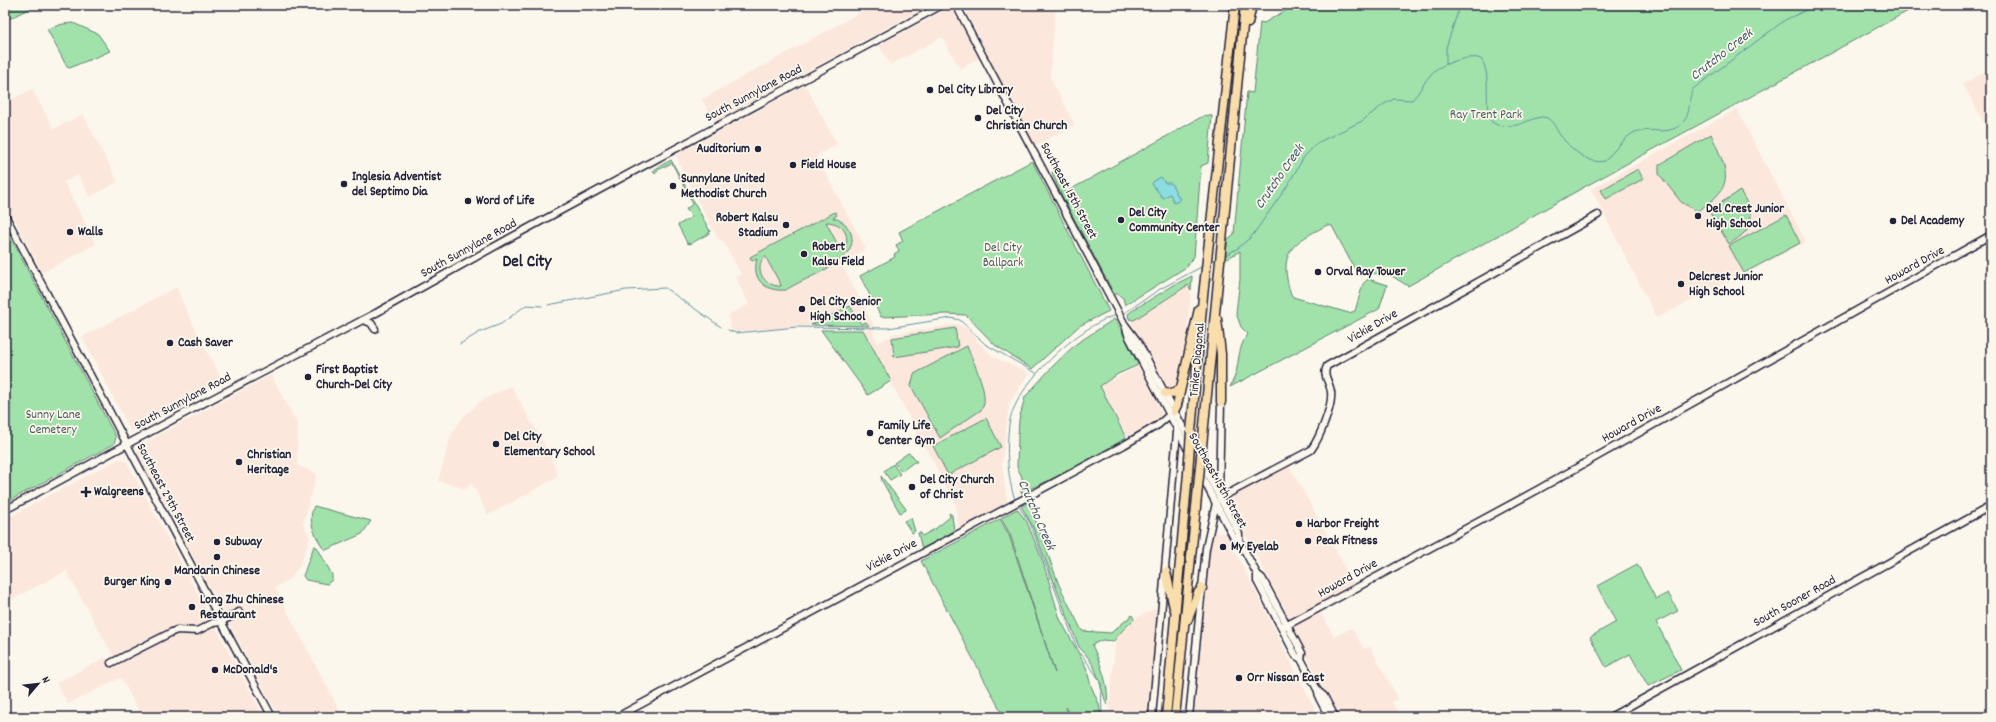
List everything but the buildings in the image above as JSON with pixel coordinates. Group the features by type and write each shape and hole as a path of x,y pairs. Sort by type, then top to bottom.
{"highway":[{"path":"1230,5 1232,34"},
{"name":"Tinker Diagonal","path":"1166,717 1203,296 1236,5"},
{"name":"Tinker Diagonal","path":"1175,717 1245,5"},
{"path":"1240,55 1252,5"},
{"path":"1172,414 1179,390 1194,321 1203,296"},
{"path":"1215,308 1221,354 1221,402"},
{"path":"1164,393 1170,394 1179,390"},
{"path":"1166,572 1176,614"},
{"path":"1184,629 1198,593 1202,588"}],"main road":[{"name":"South Sunnylane Road","path":"5,510 363,320 512,237 942,5"},
{"name":"Southeast 15th Street","path":"956,5 1148,368 1165,408 1180,422 1209,476 1223,516 1234,538 1239,540"},
{"name":"Southeast 29th Street","path":"5,215 272,717"},
{"name":"Vickie Drive","path":"1218,499 1311,450 1316,444 1332,394 1325,370 1327,366 1598,215"},
{"name":"Howard Drive","path":"1284,627 1539,489 1991,235"},
{"path":"363,320 371,323 375,329"},
{"name":"Southeast 15th Street","path":"1148,368 1164,393 1177,432 1239,534 1239,540 1257,574 1262,578 1284,627 1302,653 1301,659 1318,692 1318,698 1329,717"},
{"name":"Tinker Diagonal","path":"1189,717 1202,588 1211,523 1218,499 1221,402"},
{"path":"1158,425 1165,408"},
{"name":"Vickie Drive","path":"617,717 1031,495 1158,425 1172,414"},
{"path":"1152,717 1166,572 1177,432 1180,422"},
{"path":"1209,476 1218,468"},
{"name":"South Sooner Road","path":"1610,717 1991,506"},
{"path":"1211,523 1223,516"},
{"path":"111,663 177,630 193,632 213,623 221,622 239,612"},
{"name":"Southeast 15th Street","path":"1318,692 1324,696 1335,717"}],"shaded area":[{"path":"874,5 929,5 714,122 702,99"},
{"path":"963,5 1056,5 1050,77 1075,125 1032,147"},
{"path":"951,7 980,58 960,69 942,37 890,65 879,45"},
{"path":"1991,68 1991,136 1963,84"},
{"name":"Del City Senior High School","path":"803,86 807,88 837,144 816,156 866,249 841,263 874,326 873,334 878,343 894,334 958,324 971,331 978,342 994,357 1029,373 1009,404 1002,464 1007,502 959,529 956,505 863,330 869,331 869,326 811,325 738,332 731,329 728,315 749,304 735,277 741,274 723,241 718,239 682,170 676,155"},
{"path":"32,89 54,129 83,114 118,182 90,197 78,175 64,182 96,244 42,273 5,200 5,103"},
{"name":"Del Crest Junior High School","path":"1737,109 1806,242 1657,318 1591,189"},
{"path":"1188,285 1191,292 1187,332 1177,389 1169,393 1129,319"},
{"path":"176,287 198,335 224,382 131,432 82,337"},
{"path":"1138,366 1146,379 1162,413 1153,423 1127,437 1101,386"},
{"path":"271,375 298,425 297,465 317,474 303,524 310,537 301,563 291,578 275,588 343,717 279,717 137,451 140,445"},
{"name":"Del City Elementary School","path":"511,386 549,453 558,475 556,478 488,515 472,483 466,489 438,481 451,435 463,417 481,401"},
{"path":"120,458 127,462 264,717 142,717 121,678 68,704 56,683 105,658 120,668 66,571 5,603 5,519"},
{"path":"1289,465 1354,584 1290,619 1226,499"},
{"path":"1212,532 1226,533 1319,717 1194,717"},
{"path":"1159,606 1147,717 1112,717 1109,706 1116,640 1119,634 1126,629 1134,619"},
{"path":"1320,611 1334,637 1352,628 1364,649 1370,647 1398,698 1392,702 1401,717 1338,717 1292,628 1297,623"}],"green space":[{"path":"5,5 36,5 5,21"},
{"name":"Ray Trent Park","path":"1295,5 1919,5 1586,186 1408,286 1390,275 1381,275 1354,268 1332,226 1327,225 1302,240 1290,251 1286,268 1290,292 1293,297 1349,313 1355,311 1363,284 1368,279 1387,285 1379,309 1230,387 1236,373 1242,346 1248,334 1241,327 1236,313 1240,279 1240,251 1225,260 1228,239 1234,234 1247,92 1253,93 1260,22 1264,23"},
{"path":"73,23 98,34 110,51 70,68 67,67 47,29 63,24"},
{"path":"1205,115 1212,116 1208,163 1201,166 1194,257 1188,263 1188,266 1125,305 1123,298 1118,294 1114,294 1061,194 1052,173 1054,171 1066,192"},
{"path":"1711,134 1724,168 1724,185 1719,194 1697,211 1681,202 1659,174 1659,165"},
{"path":"671,160 710,231 708,234 690,244 687,243 678,225 692,217 686,209 693,204 672,163 656,171 655,174 653,170"},
{"name":"Del City Ballpark","path":"1032,161 1109,311 1079,326 1032,369 995,345 966,315 946,314 881,317 860,276 895,257 894,254 899,251 896,245 903,241 899,232"},
{"path":"1638,169 1643,179 1606,199 1601,190"},
{"path":"1740,191 1749,208 1751,222 1744,233 1729,244 1710,213 1711,209"},
{"name":"Robert Kalsu Field","path":"835,212 837,215 833,218 843,222 850,231 852,242 848,251 841,259 818,274 786,290 766,287 758,279 756,273 757,259 752,261 750,257","holes":["826,222 838,225 845,232 847,242 842,253","765,256 781,285 781,286 770,284 762,276 760,266"]},
{"path":"1786,215 1800,243 1744,273 1729,246"},
{"name":"Sunny Lane Cemetery","path":"5,227 116,437 114,444 5,503"},
{"path":"1192,276 1191,290 1188,285 1134,320 1129,319 1128,314 1133,310"},
{"path":"850,306 861,324 866,322 869,326 811,325"},
{"path":"1114,319 1120,327 1138,365 1118,374 1100,386 1126,438 1065,473 1021,493 1022,477 1017,467 1018,437 1019,420 1025,397 1053,366 1076,344"},
{"path":"955,328 958,347 894,357 892,338"},
{"path":"821,330 863,330 891,381 868,395"},
{"path":"967,346 983,388 984,404 981,410 940,438 911,386 914,374"},
{"path":"986,418 1001,447 948,475 933,446"},
{"path":"908,453 912,455 917,462 914,462 902,471 894,463"},
{"path":"893,464 900,474 890,480 884,471"},
{"path":"881,476 906,510 900,513 882,481"},
{"path":"1029,502 1059,585 1082,631 1111,633 1132,615 1134,619 1114,641 1102,640 1092,645 1106,683 1108,698 1107,705 1097,674 1091,661 1079,647 1033,527 1021,506"},
{"path":"314,506 371,521 362,534 326,550 322,547 313,527 311,517"},
{"path":"1017,509 1027,522 1043,562 1060,619 1086,667 1091,686 1099,704 1101,717 1070,717 1066,707 1069,717 1004,717 921,561 1000,519 1009,535 1055,673 1010,534 1001,518"},
{"path":"949,513 952,515 954,531 922,549 918,533 921,533 922,536 935,529 950,517"},
{"path":"911,518 915,531 912,533 904,521"},
{"path":"314,546 317,547 332,575 332,580 327,584 306,580 303,576"},
{"path":"1637,564 1656,599 1668,593 1678,611 1656,622 1681,670 1648,686 1630,654 1606,667 1590,637 1616,622 1597,586"}],"water":[{"path":"1161,177 1165,183 1171,183 1180,200 1174,203 1170,194 1163,198 1152,184"}],"waterway":[{"path":"1446,64 1446,48 1460,5"},
{"name":"Crutcho Creek","path":"1224,256 1238,248 1252,236 1286,188 1304,157 1317,143 1362,121 1384,104 1394,99 1412,100 1432,73 1448,63 1470,58 1481,59 1485,66 1488,109 1489,117 1492,122 1500,126 1507,126 1537,118 1547,118 1574,150 1586,158 1599,162 1605,161 1635,132 1646,130 1664,131 1680,125 1687,117 1693,89 1785,20 1817,5"},
{"name":"Crutcho Creek","path":"1211,262 1217,259"},
{"name":"Crutcho Creek","path":"1121,313 1126,312 1160,289 1203,266"},
{"path":"548,305 626,290 665,288 721,327"},
{"path":"460,344 480,332 501,324 526,305 542,306"},
{"name":"Crutcho Creek","path":"1015,500 1012,491 1007,453 1009,425 1013,409 1022,393 1050,359 1085,331 1101,321 1116,315"},
{"path":"728,330 736,333 797,327 888,328 951,318 960,320 985,344 1036,373"},
{"name":"Crutcho Creek","path":"1017,504 1030,523 1077,648 1101,682 1102,717"}],"place":[{"name":"Del City Library","path":"930,90"},
{"name":"Del City Christian Church","path":"978,118"},
{"name":"Auditorium","path":"758,149"},
{"name":"Field House","path":"793,165"},
{"name":"Inglesia Adventist del Septimo Dia","path":"344,184"},
{"name":"Sunnylane United Methodist Church","path":"673,186"},
{"name":"Word of Life","path":"468,201"},
{"name":"Del Crest Junior High School","path":"1698,216"},
{"name":"Del City Community Center","path":"1121,220"},
{"name":"Del Academy","path":"1893,221"},
{"name":"Robert Kalsu Stadium","path":"786,225"},
{"name":"Walls","path":"70,232"},
{"name":"Robert Kalsu Field","path":"804,254"},
{"name":"Orval Ray Tower","path":"1318,272"},
{"name":"Delcrest Junior High School","path":"1681,284"},
{"name":"Del City Senior High School","path":"802,309"},
{"name":"Cash Saver","path":"170,343"},
{"name":"First Baptist Church-Del City","path":"308,377"},
{"name":"Family Life Center Gym","path":"870,433"},
{"name":"Del City Elementary School","path":"496,444"},
{"name":"Christian Heritage","path":"239,462"},
{"name":"Del City Church of Christ","path":"912,487"},
{"name":"Walgreens","path":"86,492"},
{"name":"Harbor Freight","path":"1299,524"},
{"name":"Peak Fitness","path":"1308,541"},
{"name":"Subway","path":"217,542"},
{"name":"My Eyelab","path":"1223,547"},
{"name":"Mandarin Chinese","path":"217,557"},
{"name":"Burger King","path":"168,582"},
{"name":"Long Zhu Chinese Restaurant","path":"192,607"},
{"name":"McDonald's","path":"215,670"},
{"name":"Orr Nissan East","path":"1239,678"}],"district":[{"name":"Del City","path":"527,263"}]}
